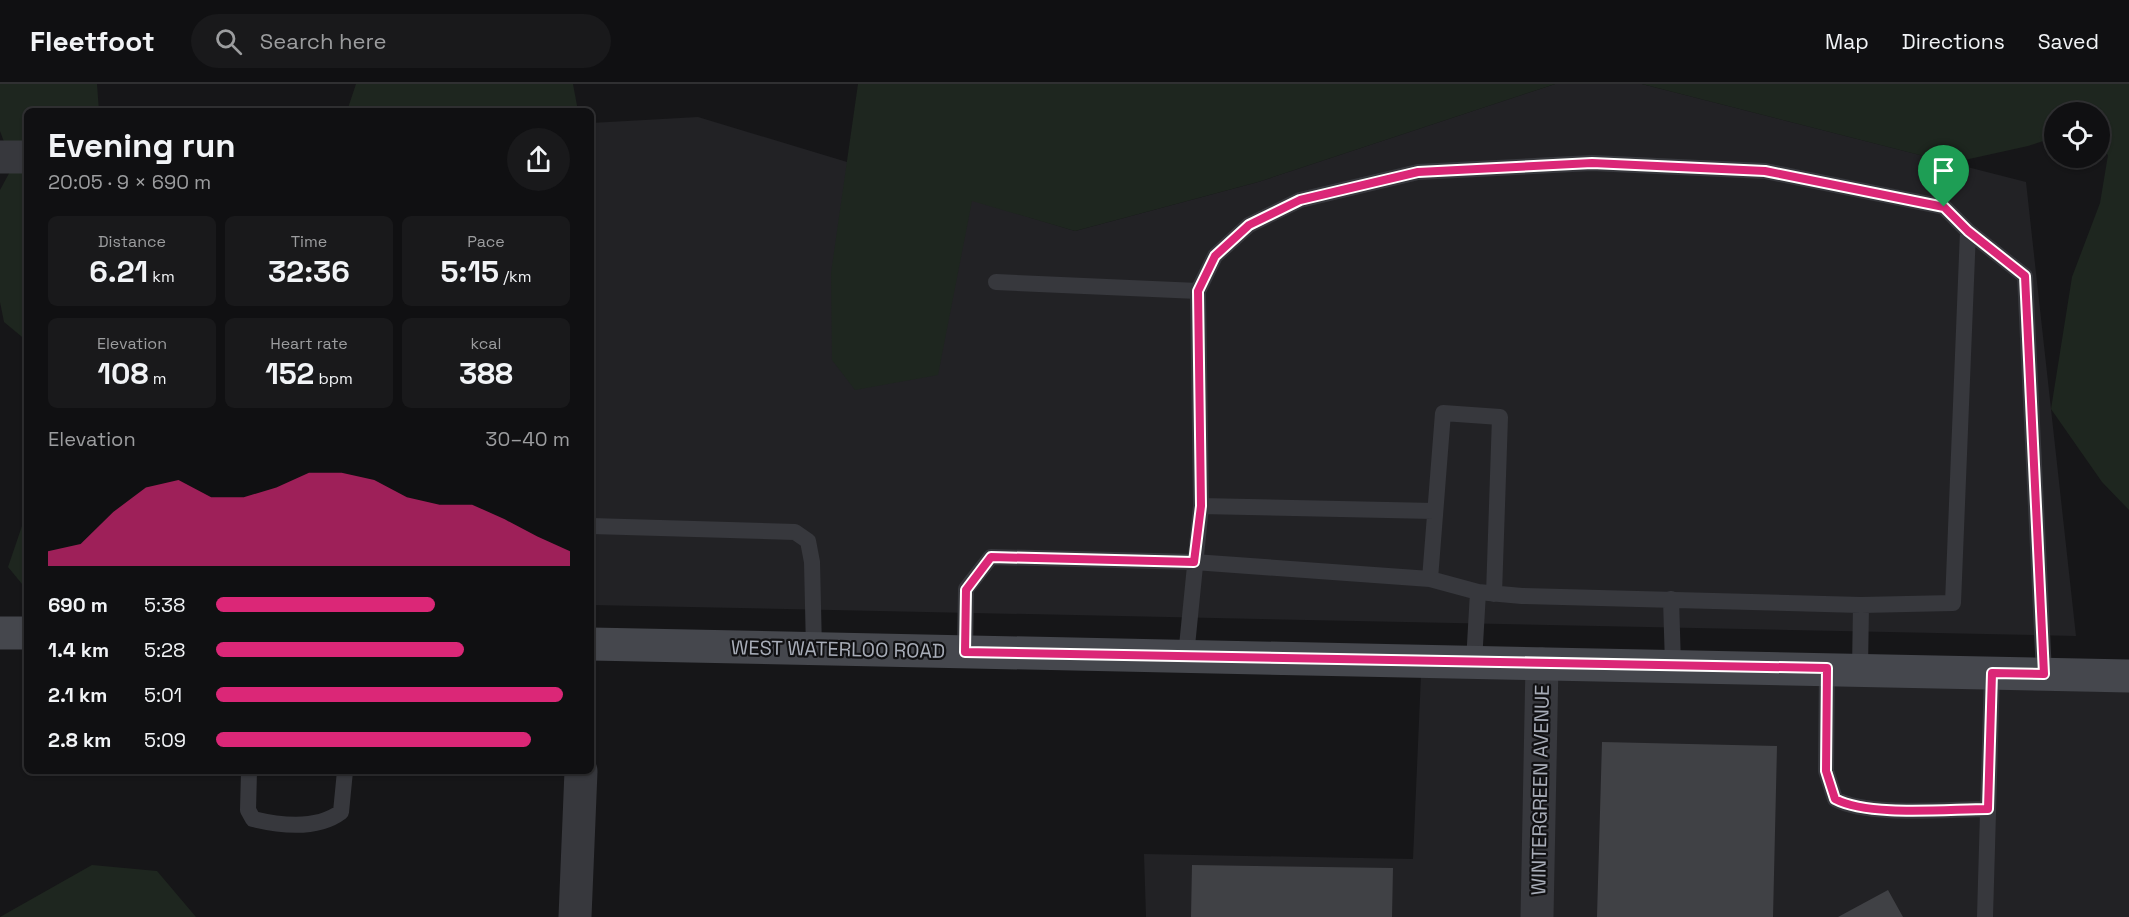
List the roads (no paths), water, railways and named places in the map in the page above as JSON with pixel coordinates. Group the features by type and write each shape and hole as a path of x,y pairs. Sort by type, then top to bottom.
{"main road":[{"path":"0,633 24,633"},
{"name":"WEST WATERLOO ROAD","path":"594,644 2129,676"}],"street":[{"path":"0,157 24,157"},
{"name":"WINTERGREEN AVENUE","path":"1537,917 1542,664"},
{"path":"575,917 581,774"}],"lane":[{"path":"1186,656 1201,506 1198,291 1215,256 1249,225 1300,200 1418,172 1592,163 1765,171 1944,207 1968,231 2025,276 2044,674"},
{"path":"965,652 966,590 991,557 1194,562 1430,579 1486,593 1860,605 1953,603 1968,231"},
{"path":"996,282 1198,291"},
{"path":"1430,579 1443,413 1500,417 1486,593 1474,662"},
{"path":"1201,506 1434,511"},
{"path":"594,526 795,532 808,541 812,562 814,649"},
{"path":"1671,599 1673,665"},
{"path":"1860,605 1860,669"},
{"path":"1827,668 1826,771 1835,799 1849,807 1871,809 1988,809"},
{"path":"1985,917 1992,673"},
{"path":"249,774 248,810 254,819 278,825 328,822 341,812 345,774"}]}
